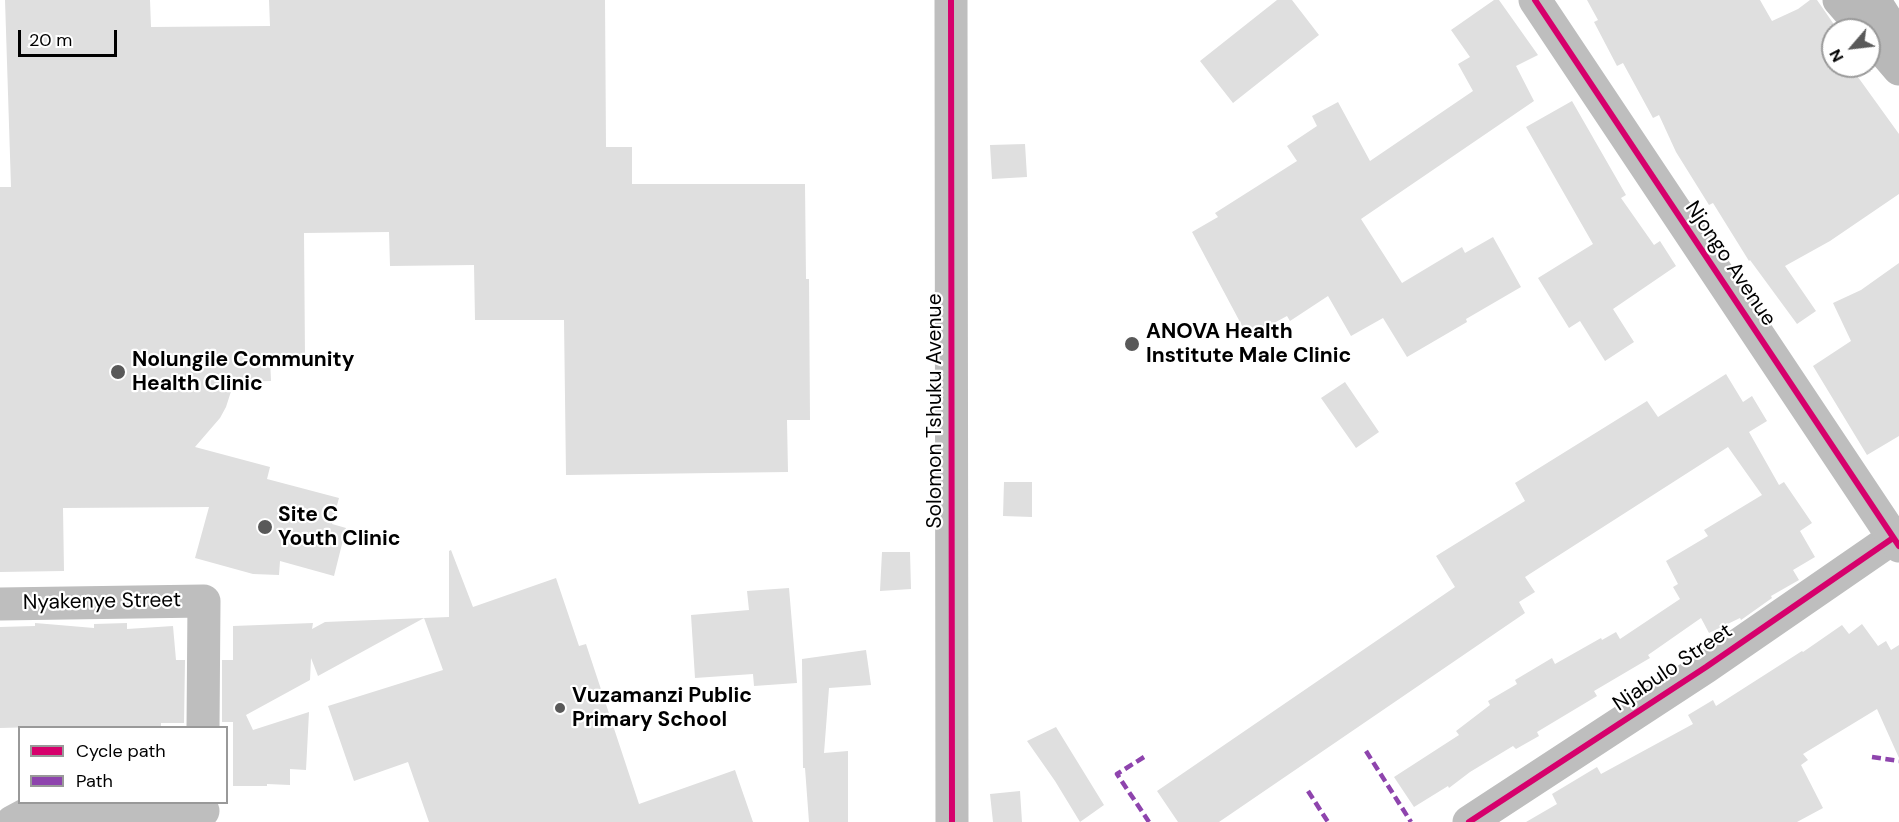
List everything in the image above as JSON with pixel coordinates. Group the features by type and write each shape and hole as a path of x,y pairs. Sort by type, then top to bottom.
{"main road":[{"path":"1839,0 1855,18"},
{"path":"1874,0 1899,39"},
{"path":"1881,48 1899,69"}],"street":[{"name":"Solomon Tshuku Avenue","path":"951,0 952,822"},
{"name":"Njongo Avenue","path":"1534,0 1896,542"},
{"name":"Njabulo Street","path":"1469,822 1896,542"},
{"name":"Nyakenye Street","path":"0,604 204,601 204,726"},
{"path":"12,822 25,815 41,812 203,812"}],"building":[{"path":"5,0 150,0 151,27 270,26 269,0 605,0 606,147 632,147 632,184 805,184 806,279 809,279 810,420 787,420 788,472 566,475 564,320 475,320 474,265 390,266 389,232 304,233 305,358 270,359 271,381 234,382 220,418 195,447 270,467 267,479 339,498 332,524 346,528 334,576 280,561 279,575 253,574 195,558 209,507 63,508 64,571 0,572 0,187 11,187"},
{"path":"1277,0 1292,0 1319,35 1233,103 1200,61"},
{"path":"1494,0 1499,0 1538,55 1516,66 1534,101 1361,219 1402,283 1462,247 1465,253 1493,237 1521,287 1407,357 1383,318 1351,336 1328,296 1290,321 1287,316 1248,337 1192,232 1218,217 1215,213 1297,161 1287,146 1317,126 1312,116 1338,102 1370,161 1473,91 1458,64 1470,57 1451,30"},
{"path":"1587,0 1760,0 1772,21 1798,9 1810,0 1817,0 1830,18 1821,18 1821,78 1859,78 1899,134 1899,194 1830,241 1785,266 1816,311 1797,324 1749,261 1713,203 1709,205 1676,152 1659,115 1653,118 1623,63 1617,66 1594,22 1598,20"},
{"path":"1572,101 1626,195 1621,198 1654,245 1660,241 1676,266 1613,309 1634,342 1605,361 1580,321 1569,328 1538,278 1593,244 1526,127"},
{"path":"1025,144 1027,177 992,179 990,145"},
{"path":"1899,263 1899,436 1867,455 1813,366 1851,341 1833,303 1861,290"},
{"path":"1726,374 1743,402 1752,396 1767,421 1749,432 1779,485 1784,482 1812,523 1800,531 1815,557 1793,570 1799,580 1771,596 1772,598 1741,620 1740,618 1709,633 1701,618 1648,655 1650,658 1594,691 1597,696 1537,732 1539,736 1516,749 1513,746 1470,772 1449,788 1448,786 1414,807 1394,777 1459,735 1456,731 1490,705 1488,701 1517,684 1515,680 1552,658 1555,664 1616,632 1620,639 1680,599 1673,587 1678,584 1666,561 1708,536 1704,530 1762,495 1728,447 1525,577 1535,592 1519,602 1525,613 1219,822 1178,822 1157,791 1455,587 1436,556 1525,501 1515,483 1647,401 1658,417"},
{"path":"1345,382 1379,432 1356,448 1321,398"},
{"path":"1004,482 1032,482 1032,517 1003,516"},
{"path":"451,550 473,607 556,578 579,646 586,644 639,804 735,770 753,822 429,822 408,762 354,781 328,706 443,670 424,618 449,617 449,551"},
{"path":"882,552 910,552 911,589 880,591"},
{"path":"789,588 797,683 754,686 753,674 695,678 691,615 749,610 747,591"},
{"path":"424,618 318,676 311,658 310,680 246,715 253,730 309,712 306,770 290,769 290,785 233,786 233,722 222,722 222,660 233,660 233,626 313,623 312,629 325,622"},
{"path":"35,623 94,628 94,624 127,623 127,629 173,626 176,660 185,660 184,723 161,723 161,726 0,728 0,627 35,626"},
{"path":"1862,624 1878,646 1886,641 1891,650 1899,645 1899,758 1877,709 1803,754 1808,760 1801,765 1823,808 1797,822 1526,822 1557,804 1552,794 1597,767 1601,774 1693,724 1688,715 1713,700 1716,706 1842,625 1849,634"},
{"path":"866,650 871,685 829,688 824,753 848,751 848,822 809,822 805,768 803,768 802,659"},
{"path":"1056,727 1104,805 1080,822 1027,741"},
{"path":"1020,791 1022,822 993,822 990,794"}],"marked path":[{"path":"1366,751 1411,822"},
{"path":"1144,757 1117,774 1149,822"},
{"path":"1872,757 1899,761"},
{"path":"1308,791 1328,822"}],"cycle path":[{"path":"951,0 952,822"},
{"path":"1535,0 1899,546"},
{"path":"1469,822 1706,667 1893,538"}],"place":[{"name":"ANOVA Health Institute Male Clinic","path":"1132,344"},
{"name":"Nolungile Community Health Clinic","path":"118,372"},
{"name":"Site C Youth Clinic","path":"265,527"},
{"name":"Vuzamanzi Public Primary School","path":"560,708"}]}
